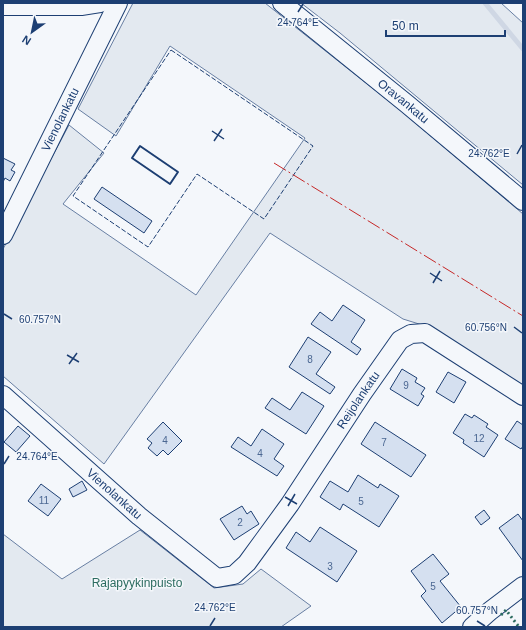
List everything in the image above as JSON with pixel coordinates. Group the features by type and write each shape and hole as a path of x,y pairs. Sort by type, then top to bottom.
{"street":[{"path":"3,6 81,6 100,3"},
{"name":"Vienolankatu","path":"3,235 118,3"},
{"name":"Oravankatu","path":"282,3 523,201"},
{"name":"Reijolankatu","path":"234,576 247,563 290,504 362,394 400,340 411,334 425,334 523,396"},
{"name":"Vienolankatu","path":"3,395 139,516 217,578 234,576"},
{"path":"472,627 523,586"}],"green space":[{"path":"133,3 265,3 400,110 523,214 523,386 432,328 403,319 270,233 104,464 3,376 3,249 69,125 104,153 63,204 196,295 305,138 170,46 116,136 78,109"},
{"path":"301,3 501,3 523,23 523,185 340,33"},
{"name":"Rajapyykinpuisto","path":"140,530 214,588 243,584 261,569 311,606 281,627 3,627 3,534 62,579"}],"building":[{"path":"3,158 15,164 11,170 15,172 10,181 5,178 3,182"},
{"path":"102,187 152,221 144,233 94,199"},
{"path":"343,305 365,320 351,342 361,349 357,355 311,324 320,312 332,321"},
{"path":"308,337 331,352 316,374 335,387 330,394 289,367"},
{"path":"402,369 417,378 415,382 425,388 421,394 424,396 418,406 390,389"},
{"path":"448,372 466,382 454,403 436,392"},
{"path":"302,392 324,406 306,434 265,408 272,398 290,410"},
{"path":"465,414 472,418 474,415 488,424 486,427 498,435 484,457 463,443 464,440 453,433"},
{"path":"517,421 523,425 523,446 521,449 505,439"},
{"path":"163,422 182,441 168,455 163,450 157,456 148,448 152,443 147,439"},
{"path":"375,422 426,455 411,477 361,444"},
{"path":"18,426 30,436 16,452 4,442"},
{"path":"262,429 284,444 274,459 284,466 277,476 231,447 238,437 251,446"},
{"path":"358,475 378,488 380,484 399,496 379,527 343,504 340,510 320,497 330,481 348,492"},
{"path":"82,481 87,490 73,497 69,489"},
{"path":"41,484 61,499 48,516 28,501"},
{"path":"242,506 247,514 251,511 259,524 234,540 220,519"},
{"path":"484,510 490,518 481,525 475,517"},
{"path":"518,514 523,521 523,561 499,528"},
{"path":"320,527 357,551 337,582 286,548 296,532 310,542"},
{"path":"433,554 449,574 440,581 461,607 442,623 421,596 426,591 411,571"}],"waterway":[{"path":"485,3 523,49"}],"hedge":[{"path":"501,615 506,610 519,627"}],"fence":[{"path":"171,50 313,146 264,219 197,174 148,247 73,196 171,50"}],"wall":[{"path":"140,146 178,172 170,184 132,158 140,146"}],"power":[{"path":"274,163 523,316"}]}
